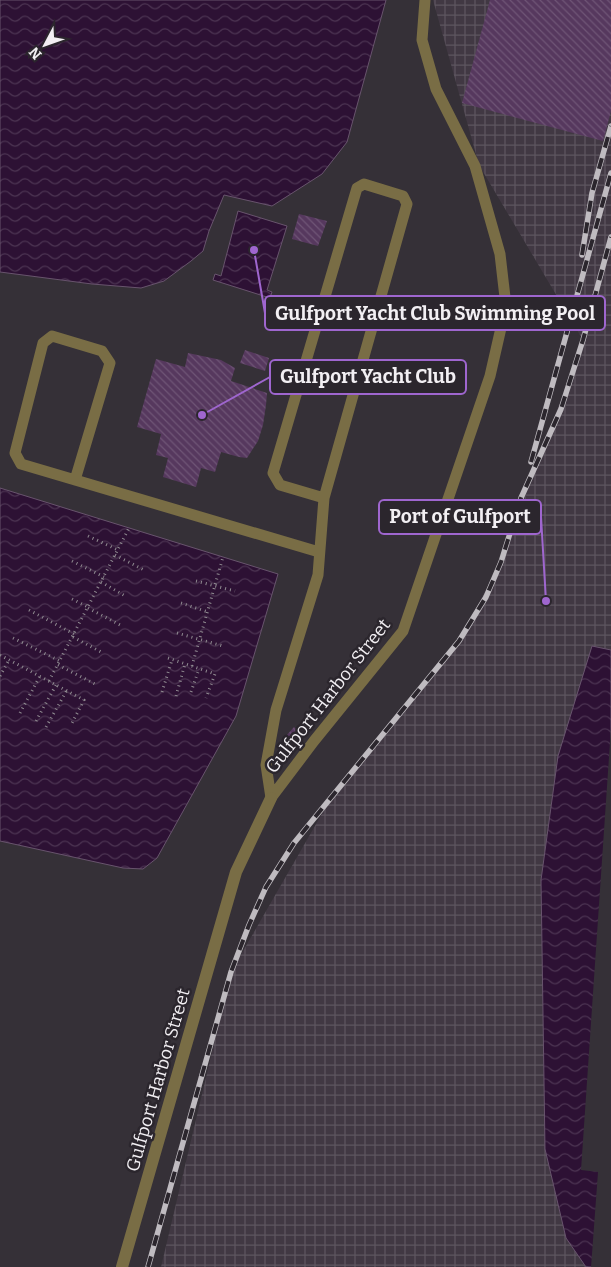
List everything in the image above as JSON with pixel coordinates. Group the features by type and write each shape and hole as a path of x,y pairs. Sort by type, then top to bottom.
{"street":[{"name":"Gulfport Harbor Street","path":"122,1267 236,872 271,798"}],"lane":[{"name":"Gulfport Harbor Street","path":"271,798 314,741 403,631 490,376 506,306 500,254 475,166 436,89 422,40 425,0"},
{"path":"271,798 266,765 276,710 318,575 324,498 407,204 403,196 364,184 356,188 273,472 280,485 324,498"},
{"path":"75,480 110,363 102,351 52,336 43,343 15,453 21,464 75,480 319,552"}],"path":[{"path":"49,681 129,528"},
{"path":"88,536 118,550"},
{"path":"115,555 146,571"},
{"path":"192,666 223,557"},
{"path":"72,561 104,577"},
{"path":"196,581 235,591"},
{"path":"101,582 127,596"},
{"path":"72,599 120,625"},
{"path":"181,604 208,612"},
{"path":"29,610 104,653"},
{"path":"177,633 223,646"},
{"path":"13,638 60,661"},
{"path":"0,655 84,700 71,725"},
{"path":"162,692 170,659 214,674 206,698"},
{"path":"0,676 9,660"},
{"path":"176,696 184,664"},
{"path":"58,665 95,684"},
{"path":"191,692 199,669"},
{"path":"20,713 40,676"},
{"path":"36,721 56,685"},
{"path":"46,726 66,690"}],"shaded area":[{"path":"433,0 611,0 611,660 558,756 541,880 545,1149 566,1238 586,1267 161,1267 231,972 331,798 459,640 501,562 583,340 479,165"}],"water":[{"path":"0,0 386,0 347,142 322,174 272,206 224,195 203,251 164,281 141,288 92,284 0,272"},
{"path":"238,211 287,226 267,290 272,292 270,298 213,280 215,274 221,276"},
{"path":"0,488 278,574 236,716 157,858 143,869 123,868 0,841"},
{"path":"592,646 611,650 611,1267 586,1267 566,1238 545,1149 541,880 558,756"}],"pier":[{"path":"611,727 611,1267 591,1267 598,1172 581,1170"}],"building":[{"path":"490,0 611,0 611,111 603,141 462,103"},
{"path":"299,214 327,221 318,246 292,239"},
{"path":"245,350 269,358 265,371 240,363"},
{"path":"188,353 221,360 235,368 231,381 267,393 263,425 258,441 247,458 221,452 215,472 201,468 196,487 163,477 168,458 156,455 161,434 137,427 156,359 185,367"},
{"path":"294,727 301,733 293,741 286,736"}],"railway":[{"path":"582,255 592,193 611,126"},
{"path":"531,462 611,173"},
{"path":"148,1267 231,972 266,887 294,843 459,641 486,597 501,562 521,498 561,409 583,340 611,237"}],"place":[{"name":"Gulfport Yacht Club Swimming Pool","path":"254,250"},
{"name":"Gulfport Yacht Club","path":"202,415"},
{"name":"Port of Gulfport","path":"546,601"}]}
